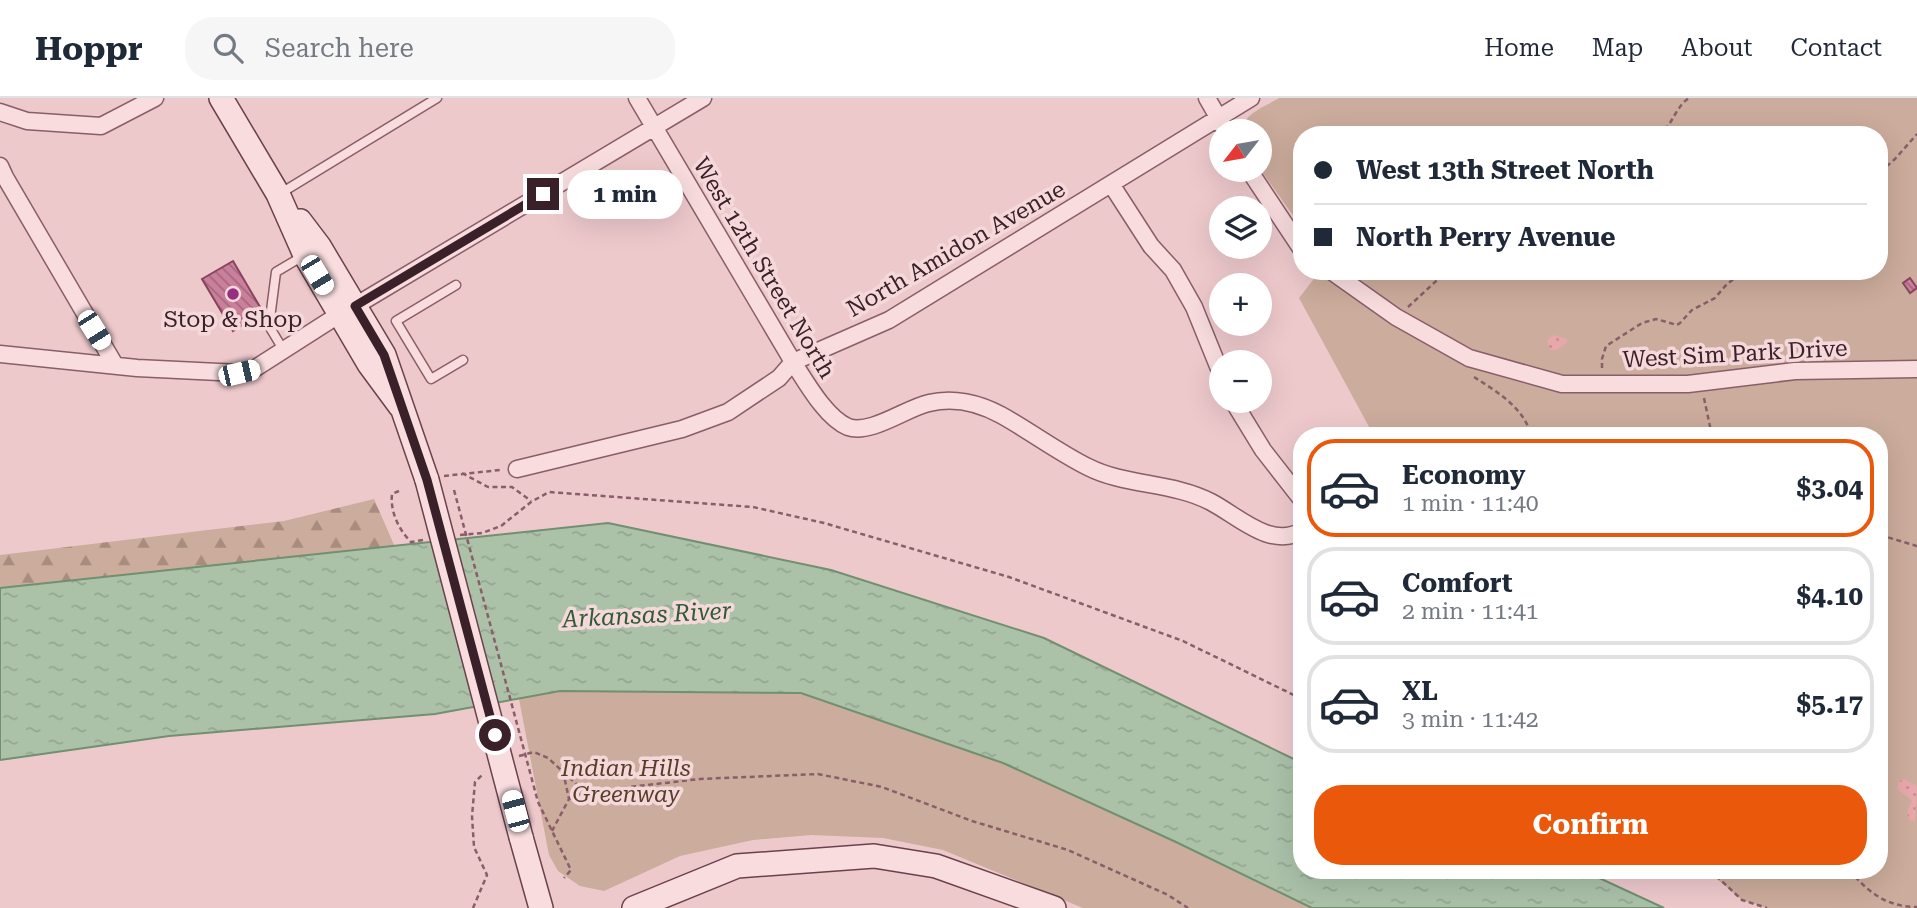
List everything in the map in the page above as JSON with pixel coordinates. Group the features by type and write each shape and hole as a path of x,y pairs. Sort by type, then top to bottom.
{"street":[{"path":"0,113 27,121 101,126 155,98"},
{"path":"221,98 278,194 305,255 347,310"},
{"name":"West 12th Street North","path":"637,98 793,362 819,400 832,415 848,427 877,425 926,403 941,400 974,403 1000,414 1091,469 1161,485 1209,501 1258,531 1293,536"},
{"path":"0,354 239,373 254,369 347,310 703,98"},
{"path":"1207,98 1219,119"},
{"name":"North Amidon Avenue","path":"1228,119 1251,98"},
{"name":"North Amidon Avenue","path":"517,470 682,429 728,412 779,379 793,362 889,320 1111,184 1209,132"},
{"path":"0,166 115,365"},
{"path":"1257,182 1293,237"},
{"path":"1111,184 1151,246 1173,270 1194,307 1211,350"},
{"path":"278,194 319,246 369,364 400,405 427,480 541,908"},
{"name":"West Sim Park Drive","path":"1344,280 1396,317 1469,358 1562,384 1688,384 1795,372 1917,369"},
{"path":"1240,413 1263,450 1293,488"},
{"path":"634,908 737,866 874,856 936,866 1054,908"}],"lane":[{"path":"278,194 438,98"},
{"path":"284,351 269,326 268,318 276,272 305,255"},
{"path":"456,285 396,321 431,379 463,360"}],"path":[{"path":"1667,126 1689,98"},
{"path":"1888,164 1917,134"},
{"path":"1396,317 1437,280"},
{"path":"1603,383 1602,359 1606,346 1642,323 1656,319 1677,325 1681,323 1692,310 1715,298 1732,280"},
{"path":"517,470 462,473 488,487 512,487 531,502"},
{"path":"454,490 538,802 571,870 564,878"},
{"path":"400,491 392,495 391,503 401,532 411,542 423,540"},
{"path":"458,536 482,533 501,526 531,502 549,492 752,508 824,523 1009,578 1170,637 1293,695"},
{"path":"1888,537 1917,546"},
{"path":"515,756 534,752 548,758 585,792"},
{"path":"472,908 487,875 474,847 472,816 475,782 490,767"},
{"path":"563,773 569,799"},
{"path":"552,831 569,799 585,792 700,779 818,774 882,787 972,821 1068,850 1168,895 1188,908"},
{"path":"1720,879 1742,900 1767,908"},
{"path":"1857,879 1864,888 1876,895 1896,904 1917,907"}],"green space":[{"path":"1279,98 1917,98 1917,908 1767,908 1742,900 1717,879 1888,879 1888,427 1369,427 1299,298 1313,280 1888,280 1888,126 1293,126 1293,215 1269,182 1272,182 1272,119 1247,119"},
{"path":"374,499 395,547 0,588 0,555 284,521"},
{"name":"Indian Hills Greenway","path":"560,691 801,693 1003,763 1312,908 1083,908 943,850 883,838 811,835 753,840 680,856 604,891 580,886 558,871 549,855 519,699"}],"sand":[{"path":"1554,335 1567,339 1567,343 1556,350 1550,350 1547,340"},
{"path":"1904,779 1917,786 1915,821 1910,820 1907,813 1912,800 1897,789 1899,782"}],"water":[{"name":"Arkansas River","path":"608,523 831,570 1044,638 1293,759 1293,879 1601,879 1664,908 1312,908 1003,763 801,693 560,691 435,714 169,736 0,760 0,588"}],"building":[{"path":"233,261 263,312 233,331 202,279"},
{"path":"1910,278 1917,288 1910,293 1903,283"}],"place":[{"name":"Stop & Shop","path":"233,294"}],"route":[{"path":"495,735 427,480 384,355 355,306 543,194"}]}
